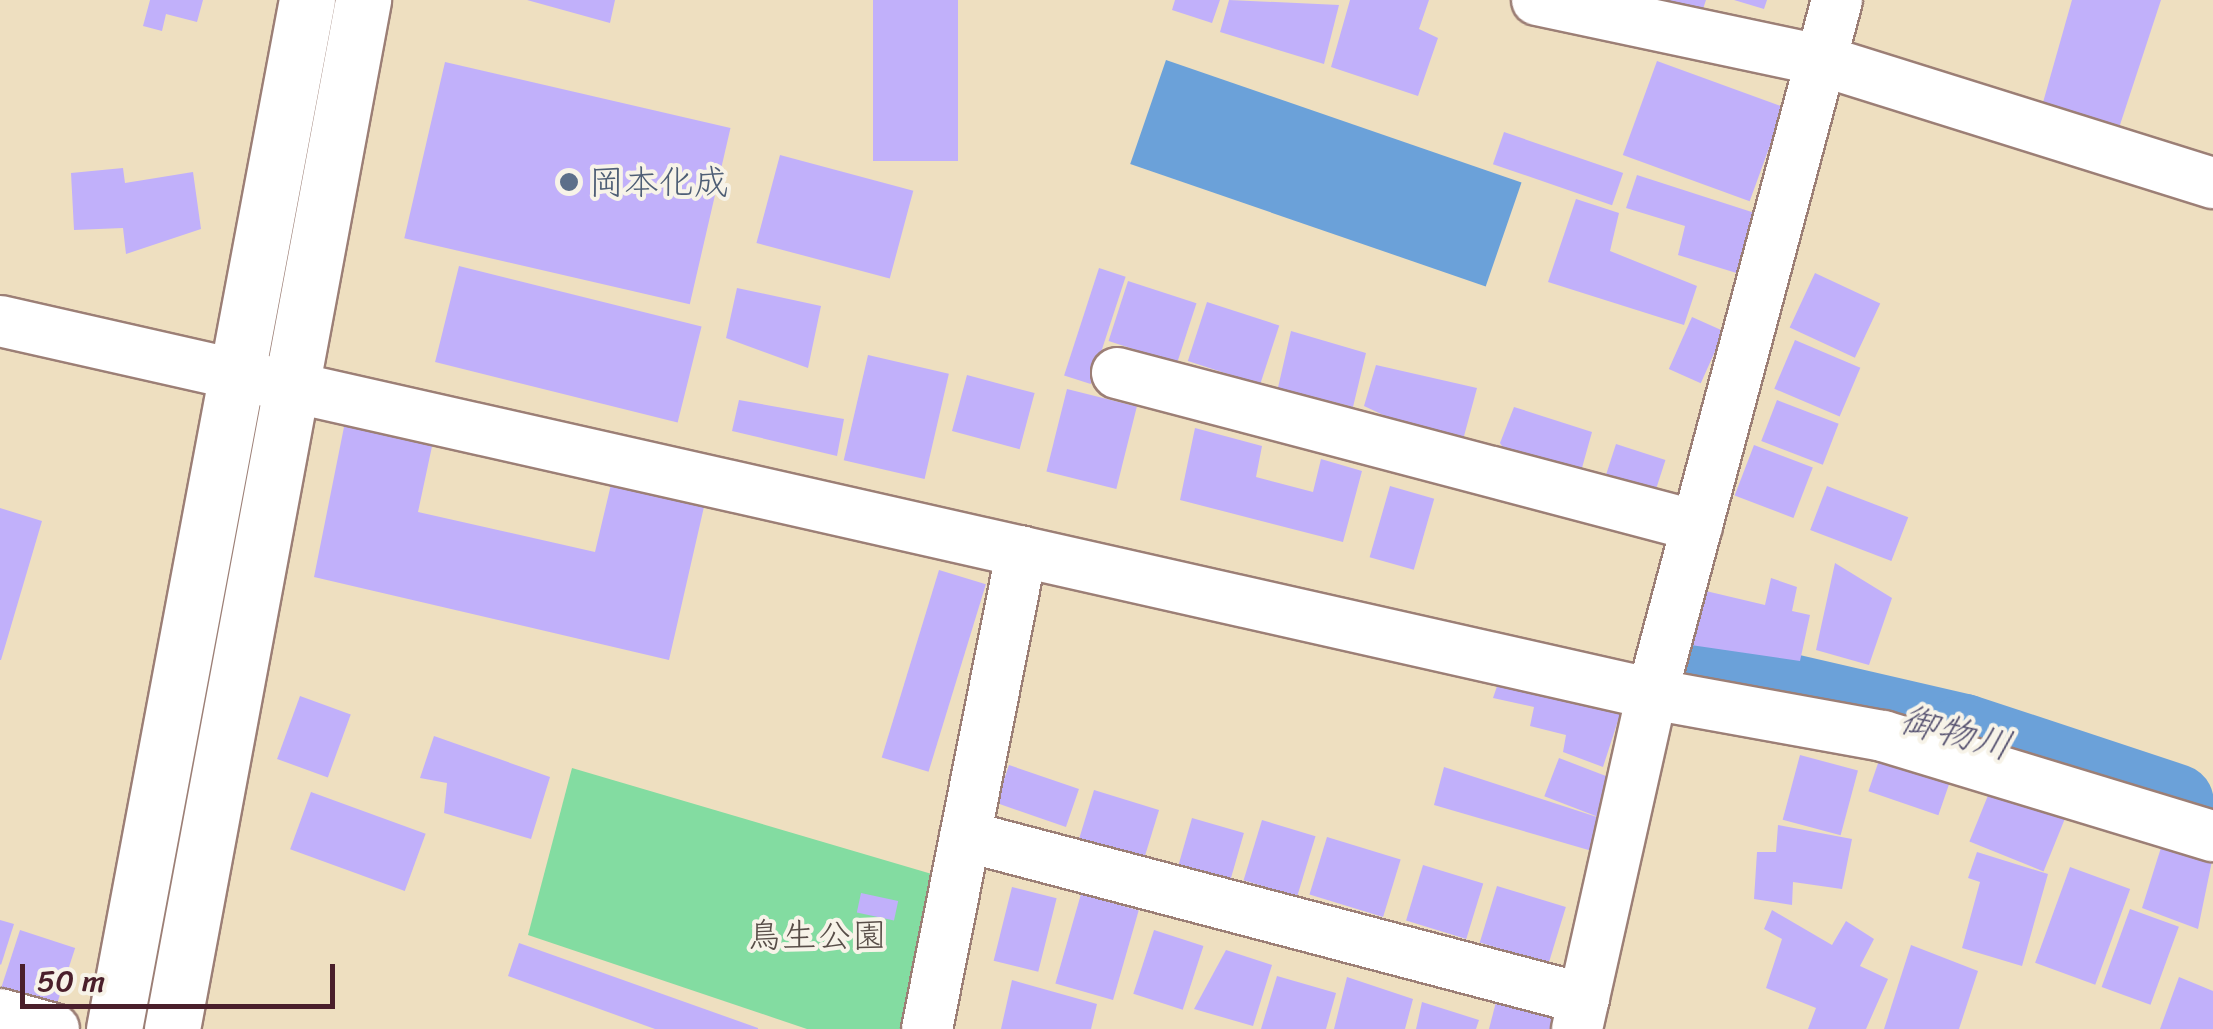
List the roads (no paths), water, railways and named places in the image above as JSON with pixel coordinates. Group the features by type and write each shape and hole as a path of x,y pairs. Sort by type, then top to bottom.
{"street":[{"path":"114,1029 307,0"},
{"path":"172,1029 363,0"},
{"path":"1538,0 1820,60 2213,183"},
{"path":"965,836 1580,1014 1652,694 1837,0"},
{"path":"0,321 235,370 1652,694 1883,736 2213,836"},
{"path":"1117,372 1697,526"},
{"path":"927,1029 1022,551"},
{"path":"0,1014 54,1029"}],"water":[{"path":"1166,60 1522,182 1486,286 1130,164"}],"waterway":[{"name":"御物川","path":"1695,669 1964,731 2176,801"}],"place":[{"name":"岡本化成","path":"569,182"}],"park label":[{"name":"鳥生公園","path":"817,935"}]}
